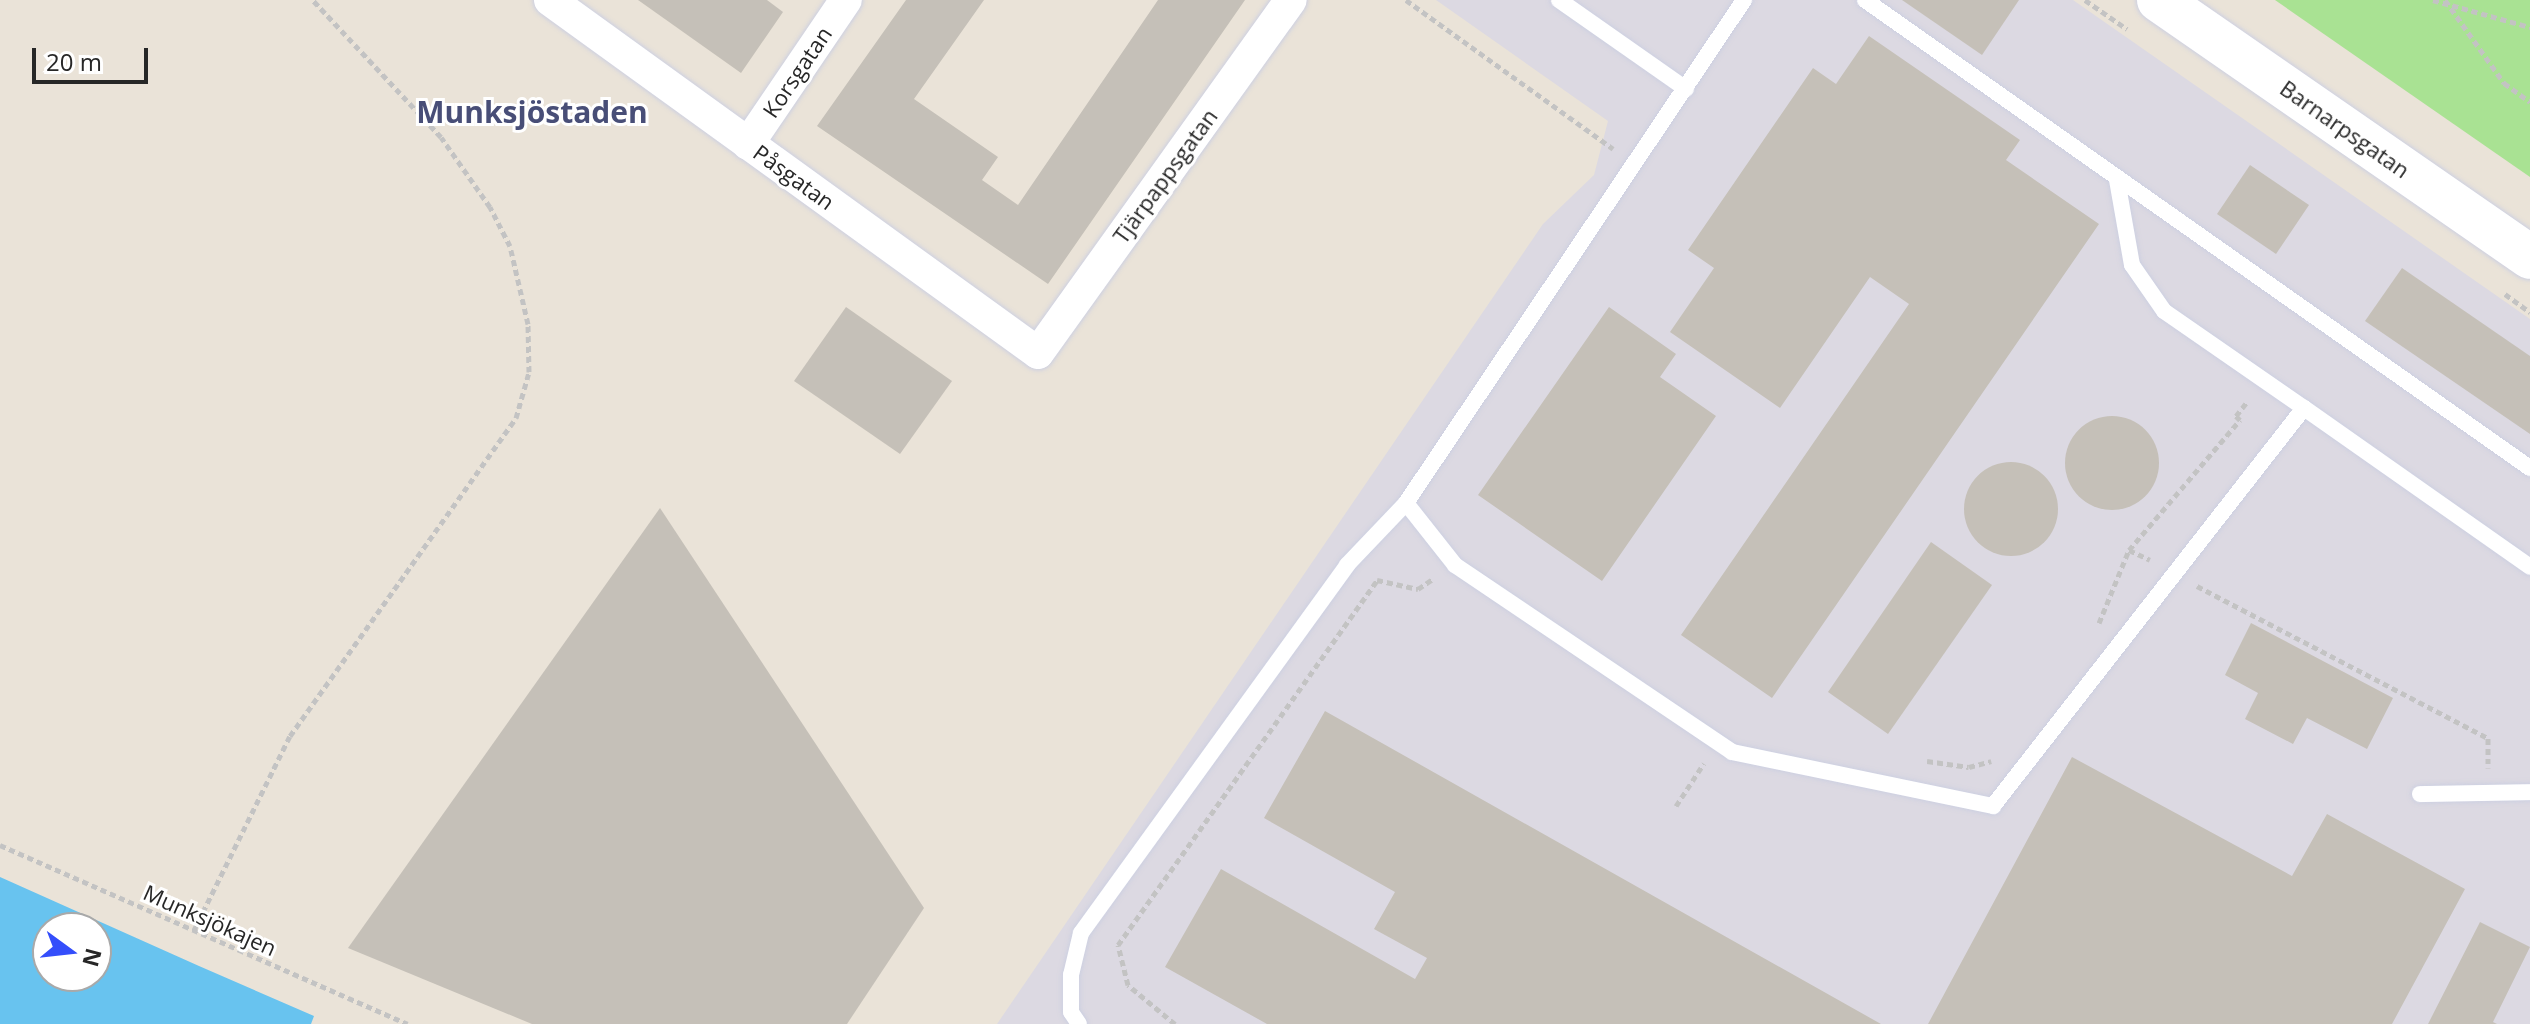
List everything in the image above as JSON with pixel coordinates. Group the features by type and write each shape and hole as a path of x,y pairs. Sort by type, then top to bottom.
{"main road":[{"name":"Barnarpsgatan","path":"2159,0 2530,257"}],"street":[{"name":"Påsgatan","path":"550,0 1038,353"},
{"name":"Korsgatan","path":"748,144 846,0"},
{"name":"Tjärpappsgatan","path":"1038,353 1291,0"}],"lane":[{"path":"1559,0 1686,89"},
{"path":"1079,1024 1071,1012 1071,975 1081,933 1347,565 1406,503 1744,0"},
{"path":"1865,0 2530,468"},
{"path":"2117,180 2132,265 2164,311 2530,567"},
{"path":"1406,503 1455,565 1732,752 1993,806 2304,408"},
{"path":"2420,794 2530,792"}],"path":[{"path":"194,930 290,736 516,418 529,372 528,324 510,246 490,207 441,137 313,0"},
{"path":"1406,0 1635,164"},
{"path":"2433,0 2530,27"},
{"path":"2446,2 2504,83 2530,102"},
{"path":"2096,630 2129,550 2240,420 2236,416 2265,381"},
{"path":"2129,550 2488,738 2489,795"},
{"path":"1175,1024 1128,985 1118,945 1377,580 1418,589 1455,565"},
{"path":"1924,760 1969,767 2005,757"},
{"name":"Munksjökajen","path":"0,845 407,1024"}],"shaded area":[{"path":"1436,0 2073,0 2530,319 2530,1024 997,1024 1543,224 1594,175 1608,121"}],"green space":[{"path":"2275,0 2530,0 2530,177"}],"water":[{"path":"0,877 78,912 32,912 32,992 112,992 112,927 314,1016 311,1024 0,1024"}],"building":[{"path":"638,0 767,0 783,12 741,73"},
{"path":"906,0 984,0 914,99 998,157 982,180 1018,205 1158,0 1245,0 1048,284 817,126"},
{"path":"1902,0 2019,0 1982,55"},
{"path":"1869,36 2020,140 2006,160 2099,224 1772,698 1681,635 1909,304 1870,277 1780,408 1670,332 1714,268 1688,250 1813,68 1836,84"},
{"path":"2250,165 2309,205 2276,254 2217,214"},
{"path":"2402,268 2530,356 2530,434 2365,321"},
{"path":"846,307 952,381 900,454 794,381"},
{"path":"1609,307 1676,354 1660,377 1716,416 1602,581 1478,495"},
{"path":"2112,416 2130,420 2145,430 2155,445 2159,463 2155,481 2145,496 2130,506 2112,510 2094,506 2079,496 2069,481 2065,463 2069,445 2079,430 2094,420"},
{"path":"2011,462 2029,466 2044,476 2054,491 2058,509 2054,527 2044,542 2029,552 2011,556 1993,552 1978,542 1968,527 1964,509 1968,491 1978,476 1993,466"},
{"path":"660,508 924,908 847,1024 532,1024 348,948"},
{"path":"1931,542 1992,585 1888,734 1828,692"},
{"path":"2251,623 2393,698 2367,749 2307,718 2293,744 2245,719 2258,693 2225,675"},
{"path":"1325,711 1881,1024 1267,1024 1165,967 1221,869 1415,979 1427,958 1374,929 1395,892 1264,818"},
{"path":"2072,757 2292,876 2327,814 2465,889 2392,1024 1928,1024"},
{"path":"2480,922 2530,947 2493,1022 2497,1024 2428,1024"}],"district":[{"name":"Munksjöstaden","path":"532,112"}]}
